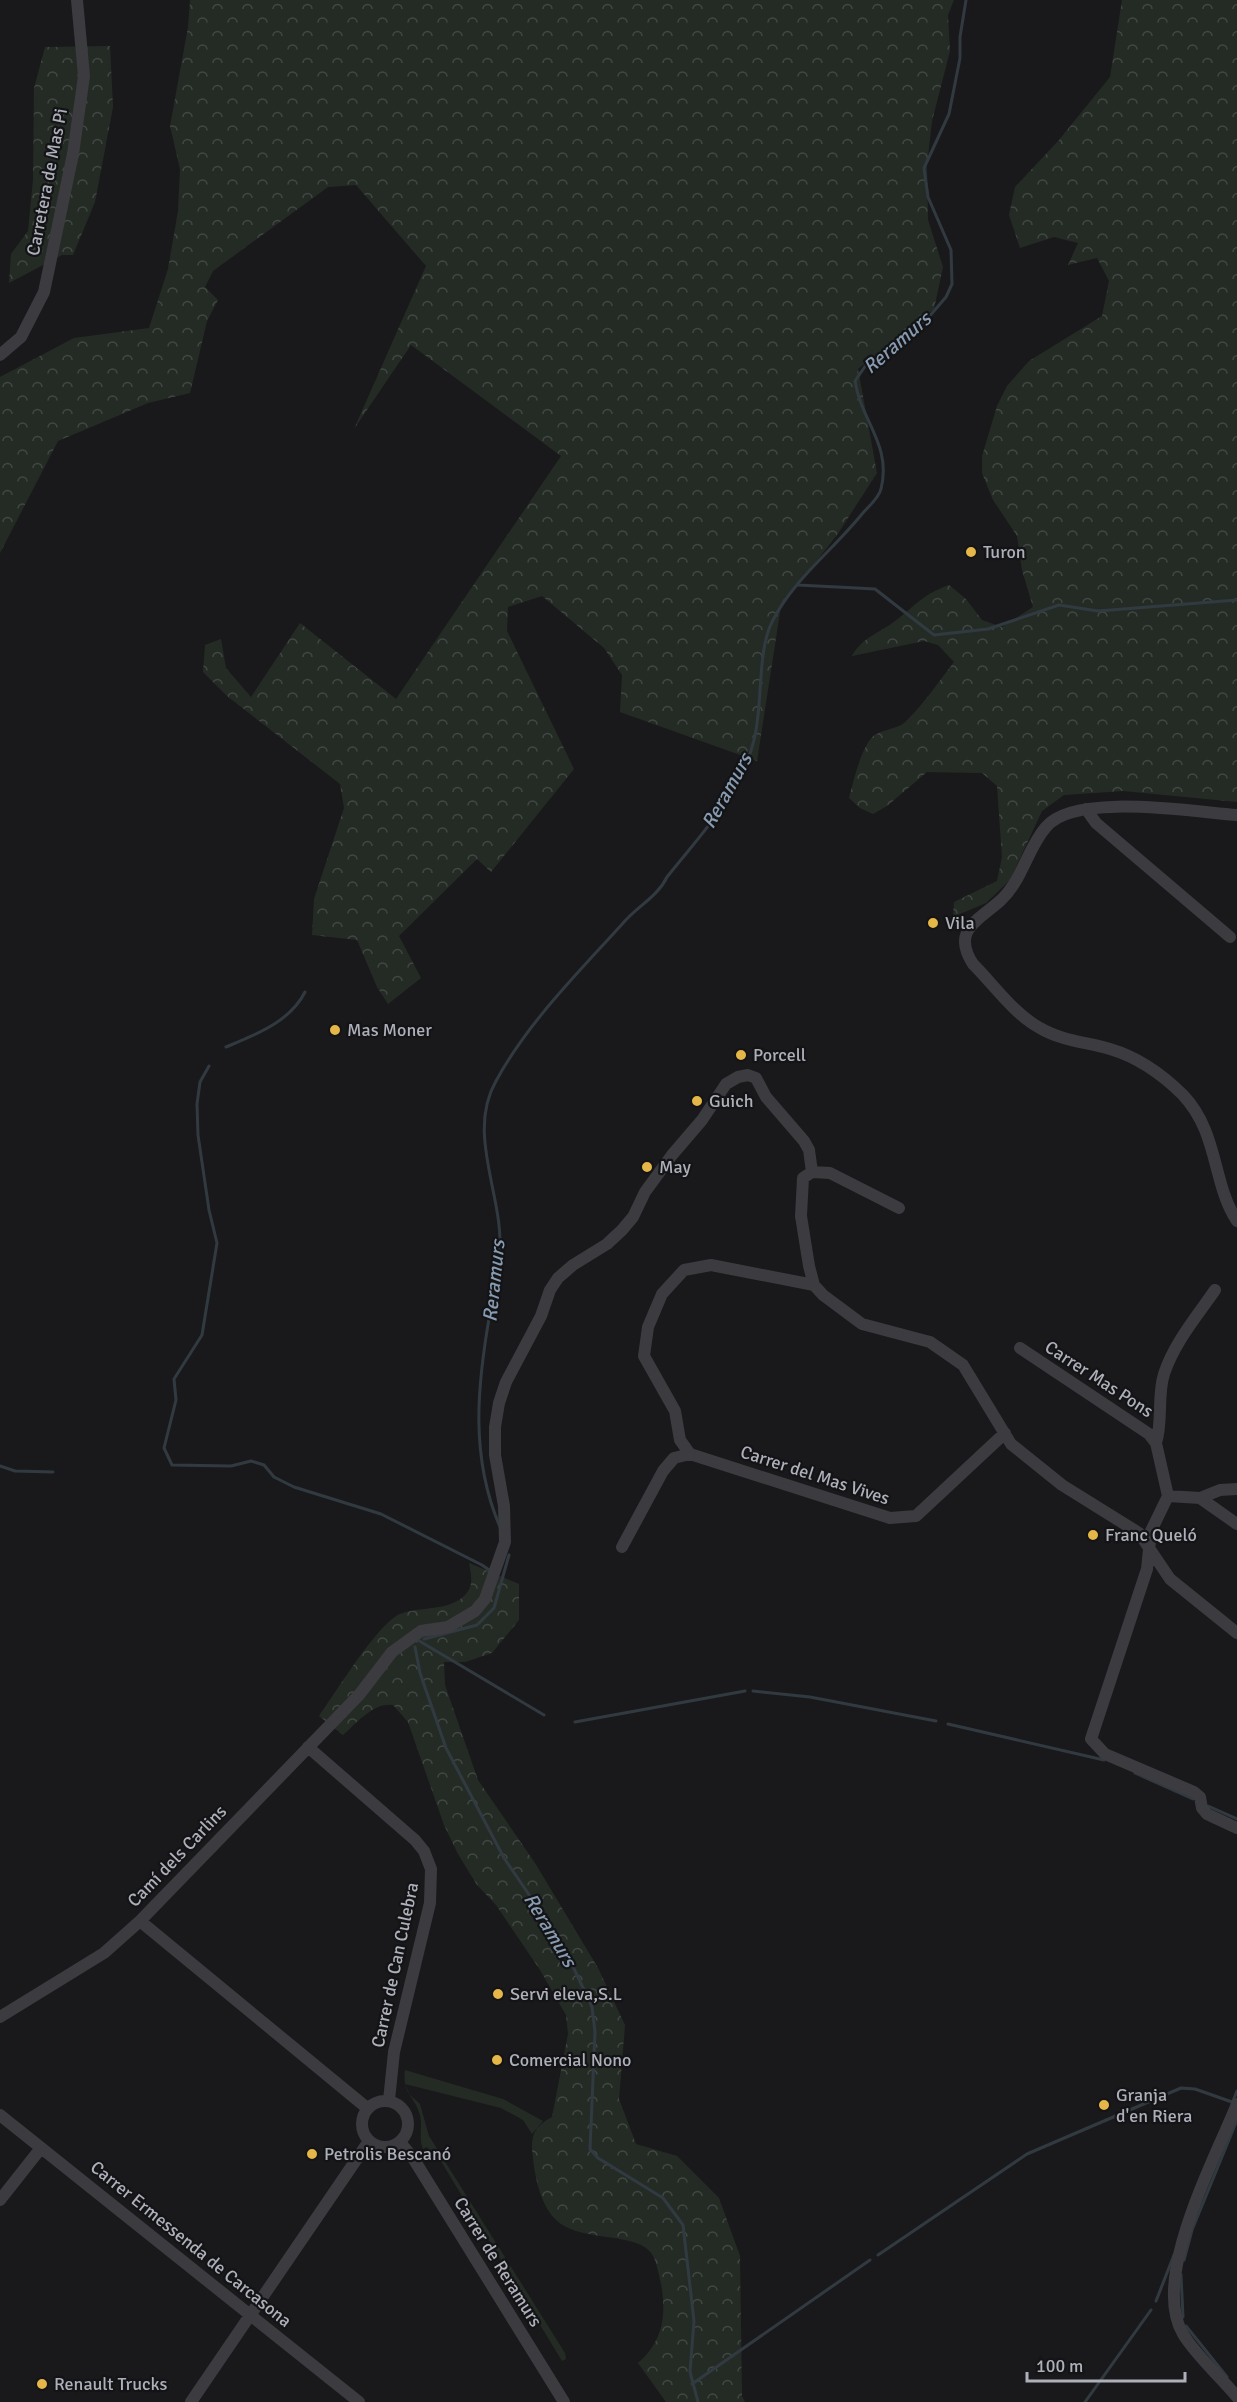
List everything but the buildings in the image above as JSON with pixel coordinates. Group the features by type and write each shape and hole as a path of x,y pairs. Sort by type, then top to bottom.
{"street":[{"name":"Carretera de Mas Pi","path":"0,355 21,337 44,292 73,154 84,76 76,0"},
{"path":"1237,815 1109,806 1072,811 1048,824 1010,891 971,926 964,942 966,954 981,972 1038,1027 1057,1036 1110,1049 1132,1058 1168,1082 1182,1095 1194,1108 1210,1142 1237,1221"},
{"path":"1086,809 1096,823 1230,937"},
{"name":"Camí dels Carlins","path":"0,2017 104,1953 140,1921 359,1695 393,1652 421,1631 448,1627 475,1611 485,1599 505,1542 506,1519 495,1455 495,1427 499,1403 506,1382 558,1278 573,1265 607,1244 622,1230 633,1217 652,1183 702,1120 726,1084 738,1077 748,1075 756,1078 766,1097 804,1141 809,1150 812,1172"},
{"path":"814,1285 801,1216 803,1178 812,1172 830,1173 899,1208"},
{"path":"622,1547 663,1471 674,1458 690,1454 680,1440 675,1411 644,1356 648,1327 662,1293 684,1270 711,1265 814,1285 836,1307 862,1324 881,1331 917,1337 946,1351 963,1365 1011,1444 1062,1485 1139,1533 1170,1579 1237,1633"},
{"name":"Carrer Mas Pons","path":"1156,1443 1164,1374 1185,1333 1215,1290"},
{"name":"Carrer Mas Pons","path":"1020,1348 1149,1434 1156,1443 1168,1496"},
{"name":"Carrer del Mas Vives","path":"690,1454 890,1518 916,1516 1005,1433"},
{"path":"1237,1489 1220,1490 1200,1498 1168,1496 1151,1531 1147,1569 1091,1739 1105,1754 1194,1792 1200,1797 1202,1808 1207,1814 1237,1828"},
{"path":"1200,1498 1237,1524"},
{"name":"Carrer de Can Culebra","path":"308,1747 415,1840 424,1851 432,1869 430,1903 394,2052 389,2100"},
{"path":"140,1921 367,2108"},
{"path":"389,2100 404,2110 409,2124 407,2133 400,2142 386,2147 377,2147 369,2141 362,2128 363,2115 367,2108 379,2101 389,2100"},
{"path":"1237,2104 1189,2222 1179,2251 1173,2288 1177,2319 1184,2334 1237,2397"},
{"name":"Carrer Ermessenda de Carcasona","path":"0,2115 359,2402"},
{"path":"191,2402 369,2141"},
{"name":"Carrer de Reramurs","path":"400,2142 413,2158 564,2402"},
{"path":"0,2200 41,2148"}],"green space":[{"path":"190,0 954,0 948,15 950,51 932,121 927,165 928,220 943,267 934,309 858,369 877,473 837,535 781,606 757,761 620,712 622,675 604,648 542,596 508,607 507,631 574,769 491,872 477,859 399,936 421,978 388,1004 377,987 357,940 312,935 314,899 344,808 340,784 227,696 203,672 205,645 221,639 226,668 251,697 300,623 396,699 561,456 411,345 354,429 426,266 356,185 328,187 213,271 205,287 218,300 207,321 190,393 148,403 58,441 0,553 0,377 74,338 149,328 168,269 178,211 180,169 170,126 188,27"},
{"path":"1122,0 1237,0 1237,802 1123,791 1064,795 1042,811 1010,880 986,903 953,917 954,902 997,881 1002,857 997,786 982,773 927,772 887,806 873,814 860,808 849,798 859,764 870,739 904,723 924,702 954,662 938,645 924,641 852,656 869,638 924,598 949,585 966,599 982,620 1002,627 1033,607 1022,570 1017,536 993,500 982,473 982,456 997,406 1007,386 1029,361 1102,316 1109,281 1097,258 1068,265 1078,243 1054,237 1020,248 1009,215 1015,187 1059,140 1110,77"},
{"path":"110,46 113,107 95,202 73,255 62,255 9,283 11,254 28,231 33,180 34,88 45,47"},
{"path":"469,1563 519,1584 519,1620 492,1653 465,1662 444,1662 445,1685 478,1780 535,1863 598,1968 625,2025 619,2099 636,2144 677,2156 719,2198 740,2256 742,2396 745,2402 666,2402 638,2363 654,2344 662,2322 662,2287 654,2257 641,2245 570,2229 554,2218 544,2203 536,2175 532,2151 533,2138 537,2129 552,2117 568,2034 566,2015 540,1970 496,1905 477,1885 458,1854 444,1825 408,1722 393,1705 386,1705 366,1714 343,1735 319,1716 368,1645 391,1620 400,1614 452,1604 469,1591 471,1575"},
{"path":"405,2070 503,2099 543,2121 532,2134 523,2120 501,2108 405,2084"},
{"path":"410,2095 420,2104 429,2136 565,2353 566,2359 562,2361 436,2153 431,2155 427,2147 423,2149 418,2108"}],"waterway":[{"name":"Reramurs","path":"500,1527 490,1501 484,1474 479,1421 485,1340 498,1271 500,1245 496,1204 485,1141 488,1100 496,1081 523,1038 572,979 624,922 658,890 730,796 748,760 754,740 764,648 772,622 790,593 880,492 883,473 882,459 855,381 866,365 928,318 946,297 952,284 951,250 928,197 924,168 949,114 960,58 960,37 966,0"},
{"path":"798,585 875,589 934,635 988,629 1059,605 1098,611 1237,600"},
{"path":"226,1047 271,1026 290,1012 305,992"},
{"path":"209,1066 200,1082 197,1104 198,1135 209,1210 217,1243 202,1335 174,1379 176,1400 164,1448 172,1465 231,1466 251,1461 264,1465 274,1477 294,1487 381,1514 492,1572"},
{"path":"0,1466 15,1471 53,1472"},
{"name":"Reramurs","path":"424,1639 477,1625 494,1608 509,1555"},
{"path":"416,1639 544,1715"},
{"name":"Reramurs","path":"415,1647 420,1673 446,1748 504,1858 562,1943 592,2007 595,2032 590,2149 598,2158 663,2198 683,2225 694,2321 690,2372 698,2402"},
{"path":"575,1722 745,1691"},
{"path":"753,1691 810,1697 936,1721"},
{"path":"948,1724 1104,1760"},
{"path":"1135,1773 1193,1799"},
{"path":"1208,1806 1237,1819"},
{"path":"878,2255 1027,2154 1181,2088 1195,2089 1232,2102"},
{"path":"1233,2101 1237,2091"},
{"path":"1184,2260 1192,2230 1237,2120"},
{"path":"1156,2301 1174,2255"},
{"path":"692,2384 870,2260"},
{"path":"1181,2275 1183,2317"},
{"path":"1085,2402 1151,2310"},
{"path":"1186,2326 1227,2377"}],"place":[{"name":"Turon","path":"971,552"},
{"name":"Vila","path":"933,923"},
{"name":"Mas Moner","path":"335,1030"},
{"name":"Porcell","path":"741,1055"},
{"name":"Guich","path":"697,1101"},
{"name":"May","path":"647,1167"},
{"name":"Franc Queló","path":"1093,1535"},
{"name":"Servi eleva,S.L","path":"498,1994"},
{"name":"Comercial Nono","path":"497,2060"},
{"name":"Granja d'en Riera","path":"1104,2105"},
{"name":"Petrolis Bescanó","path":"312,2154"},
{"name":"Renault Trucks","path":"42,2384"}]}
